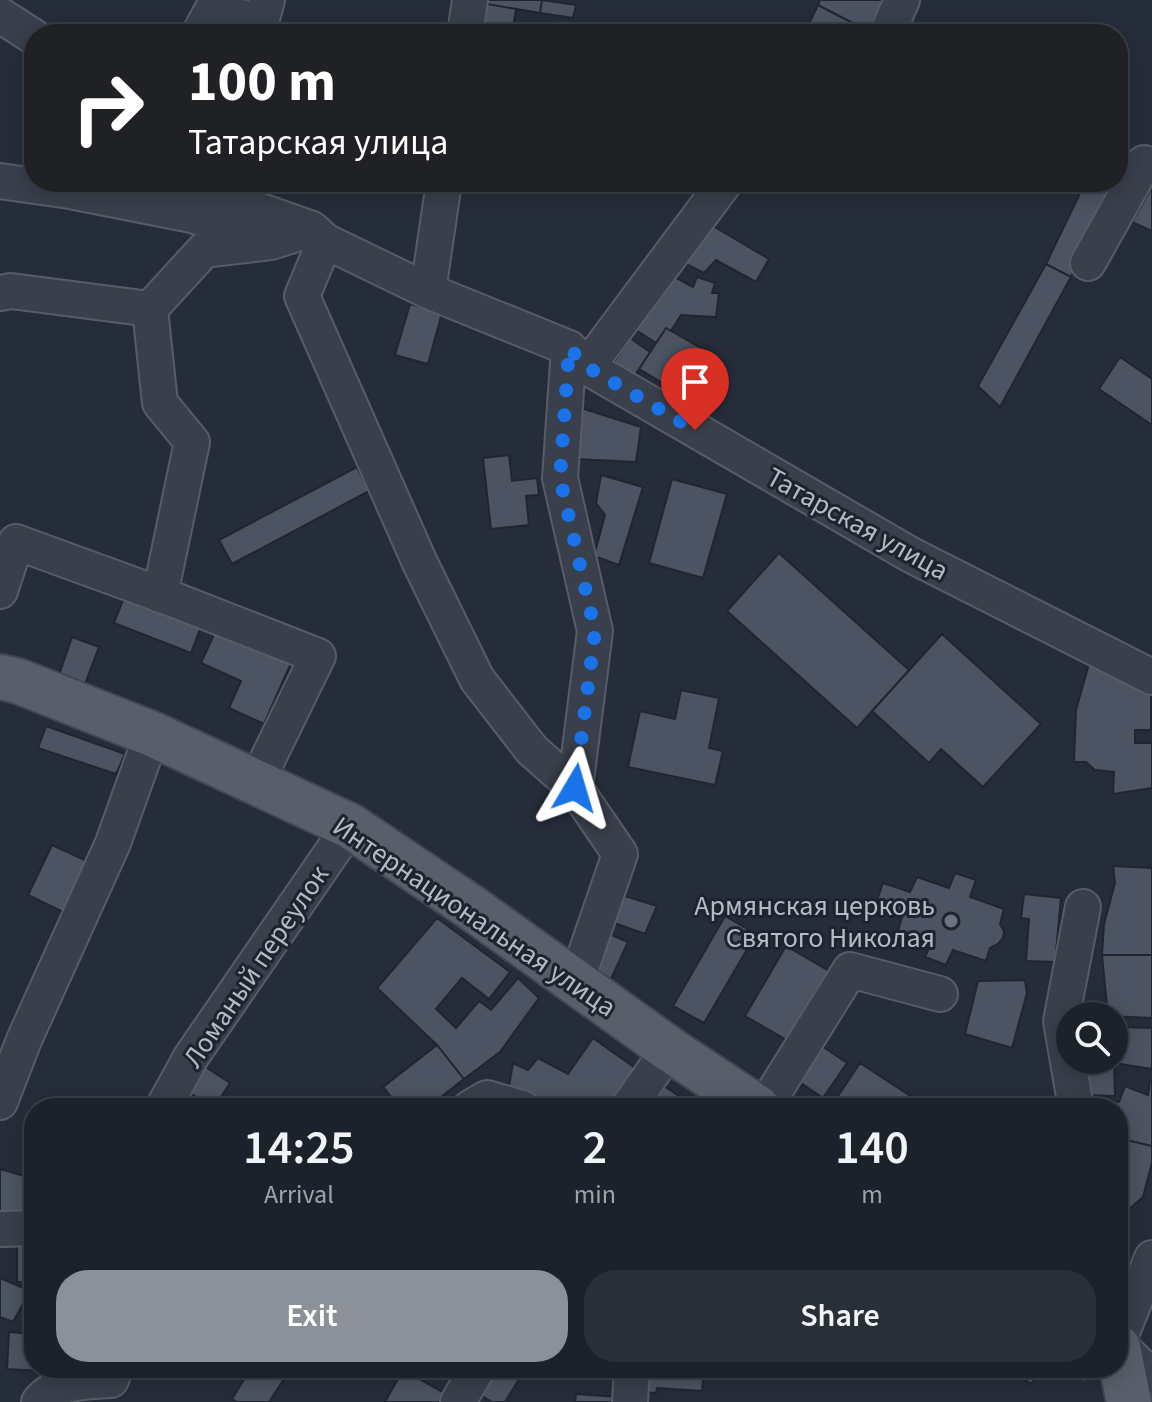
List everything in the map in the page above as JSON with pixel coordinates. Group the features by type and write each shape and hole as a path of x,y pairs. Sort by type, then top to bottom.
{"main road":[{"name":"Интернациональная улица","path":"0,677 18,681 152,734 350,826 743,1098"},
{"path":"1124,1378 1129,1402"}],"street":[{"path":"204,24 212,10 261,22 267,0"},
{"path":"466,24 470,0"},
{"path":"891,24 902,0"},
{"path":"0,15 24,31"},
{"path":"1128,192 1144,163 1152,166"},
{"path":"0,181 24,184"},
{"path":"75,192 192,215 271,242"},
{"name":"Татарская улица","path":"205,192 318,235 428,291 578,358 911,555 1152,677"},
{"path":"428,291 443,192"},
{"path":"575,788 595,631 560,478 578,358 717,192"},
{"path":"1088,263 1128,192"},
{"path":"160,595 192,442 160,403 150,309 204,250 318,235 302,296 420,563 477,679 532,750 575,788 620,854 576,982"},
{"path":"0,293 11,291 150,309"},
{"path":"0,591 16,542 318,656 256,783"},
{"path":"0,1102 24,1040 113,843 152,734"},
{"name":"Ломаный переулок","path":"168,1098 191,1057 350,826"},
{"path":"1074,1098 1061,1021 1083,907"},
{"path":"770,1098 850,970 940,994"},
{"path":"635,1098 669,1049"},
{"path":"0,1229 24,1228"},
{"path":"1128,1319 1152,1258"},
{"path":"1128,1354 1152,1377"},
{"path":"39,1402 49,1389 112,1378"},
{"path":"458,1402 472,1378"},
{"path":"630,1402 631,1378"}],"building":[{"path":"481,0 542,0 540,13 481,3"},
{"path":"542,0 576,5 573,18 540,13"},
{"path":"820,0 885,0 872,24 855,24 818,5"},
{"path":"481,3 516,9 514,24 478,24"},
{"path":"818,5 855,24 809,24"},
{"path":"1152,187 1152,231 1132,222"},
{"path":"1081,192 1108,192 1071,277 1046,264"},
{"path":"708,223 769,259 756,282 716,260 704,273 684,263"},
{"path":"1046,264 1071,277 1000,407 978,386"},
{"path":"673,276 693,287 697,277 715,283 712,293 719,293 716,317 681,315 671,331 666,328 656,343 636,330"},
{"path":"410,304 442,313 428,364 395,355"},
{"path":"666,328 713,355 683,395 639,369"},
{"path":"630,338 650,352 634,377 614,362"},
{"path":"1120,357 1152,379 1152,425 1099,389"},
{"path":"578,407 641,427 636,462 575,459"},
{"path":"509,455 512,481 537,478 539,495 526,496 529,525 491,529 483,458"},
{"path":"357,467 369,491 232,564 219,540"},
{"path":"601,475 643,487 619,565 594,556 605,515 596,503"},
{"path":"672,479 727,494 703,578 649,563"},
{"path":"779,553 909,670 857,728 727,611"},
{"path":"127,590 203,621 191,653 114,623"},
{"path":"216,630 291,663 264,724 229,708 241,681 201,663"},
{"path":"942,634 1041,724 983,787 941,749 929,763 872,711"},
{"path":"72,637 99,647 85,684 59,675"},
{"path":"1089,664 1144,687 1151,696 1151,730 1135,730 1135,743 1152,743 1152,788 1113,794 1114,772 1095,770 1086,762 1074,762 1076,710"},
{"path":"681,690 719,698 709,748 723,751 715,785 628,767 640,711 675,719"},
{"path":"46,726 125,754 116,774 38,748"},
{"path":"52,845 87,861 63,912 28,895"},
{"path":"1113,866 1152,868 1152,955 1102,955 1104,924 1115,883"},
{"name":"Армянская церковь Святого Николая","path":"955,873 976,880 970,897 1004,909 1000,924 1004,931 1003,938 990,948 986,961 953,950 946,965 925,957 931,943 898,931 902,917 875,906 883,883 910,892 917,877 949,888"},
{"path":"1024,894 1061,898 1055,962 1026,961 1029,919 1021,918"},
{"path":"622,895 657,906 645,934 609,921"},
{"path":"725,916 756,934 704,1023 673,1006"},
{"path":"437,918 510,972 489,999 462,978 436,1009 456,1028 479,1001 491,1010 518,978 539,998 500,1052 464,1079 437,1045 377,988"},
{"path":"605,932 628,942 611,979 590,967"},
{"path":"786,946 829,971 836,980 797,1046 745,1016"},
{"path":"1102,955 1152,955 1152,1018 1128,1017 1128,1002 1107,1002"},
{"path":"1025,980 1027,993 1012,1048 965,1034 978,981"},
{"path":"1128,1027 1152,1028 1152,1069 1128,1065"},
{"path":"593,1038 635,1068 616,1098 526,1098 508,1092 513,1063 528,1070 538,1058 568,1074"},
{"path":"819,1044 847,1063 823,1098 795,1079"},
{"path":"437,1045 464,1079 440,1098 392,1098 383,1087"},
{"path":"198,1062 230,1083 220,1098 198,1098 182,1088"},
{"path":"860,1063 913,1098 837,1098"},
{"path":"1081,1074 1114,1074 1115,1096 1083,1095"},
{"path":"1150,1081 1152,1146 1128,1140 1128,1098 1120,1098 1125,1086 1148,1095"},
{"path":"658,1082 682,1098 648,1098"},
{"path":"1128,1140 1152,1146 1152,1163 1143,1197 1129,1209"},
{"path":"0,1169 24,1176 24,1216 0,1213"},
{"path":"17,1241 24,1241 24,1282 17,1282"},
{"path":"0,1278 24,1288 24,1302 13,1322 0,1317"},
{"path":"9,1332 24,1333 24,1370 7,1369"},
{"path":"245,1378 285,1378 269,1402 237,1402 232,1399"},
{"path":"398,1378 417,1378 446,1394 441,1402 385,1402"},
{"path":"481,1378 520,1378 505,1402 492,1402 474,1391"},
{"path":"643,1378 703,1378 702,1391 657,1388 656,1393 642,1392"},
{"path":"576,1394 618,1397 617,1402 575,1402"}],"place":[{"name":"Армянская церковь Святого Николая","path":"951,921"}],"route":[{"path":"575,788 595,631 560,478 569,348 587,367 695,430"}]}
